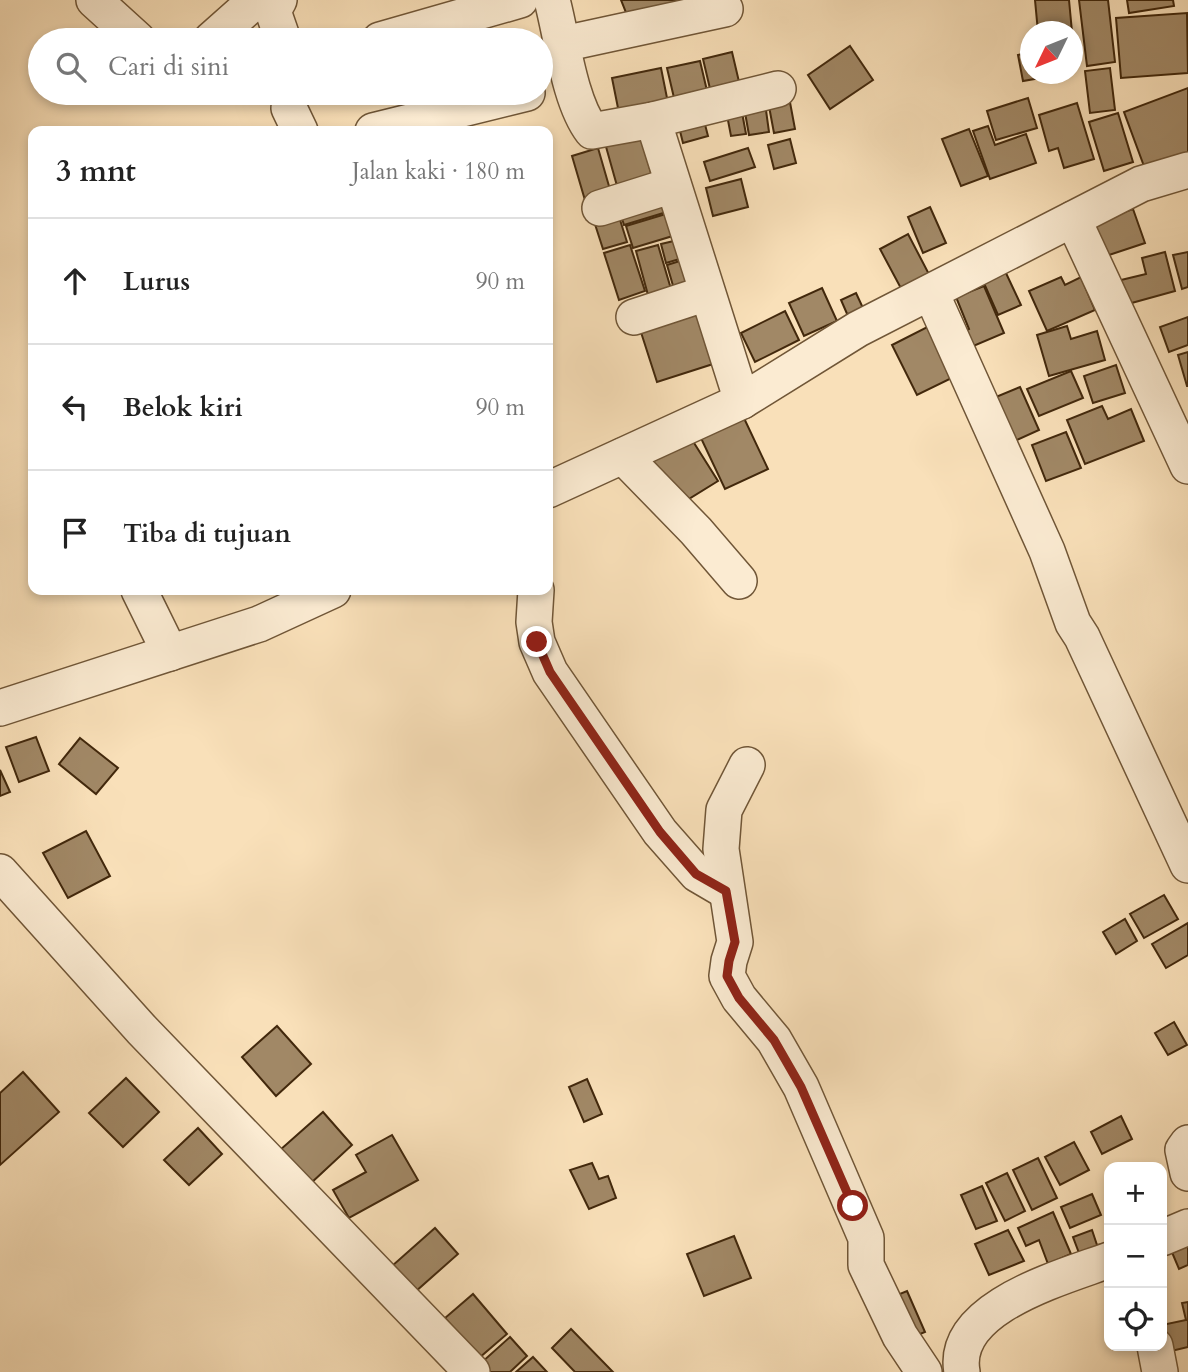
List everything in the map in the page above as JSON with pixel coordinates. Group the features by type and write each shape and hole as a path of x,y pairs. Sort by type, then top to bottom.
{"street":[{"path":"94,0 125,28"},
{"path":"279,0 273,11 279,28"},
{"path":"422,28 520,0"},
{"path":"552,0 563,44 556,85 592,131 653,120 778,89"},
{"path":"222,28 243,4"},
{"path":"563,44 725,9"},
{"path":"393,126 478,105"},
{"path":"653,120 743,401"},
{"path":"553,488 743,401 858,330 1141,184 1188,170"},
{"path":"600,208 673,185"},
{"path":"1073,219 1188,467"},
{"path":"634,317 707,293"},
{"path":"930,293 1047,551 1073,622 1188,865"},
{"path":"623,456 696,531 739,581"},
{"path":"141,595 170,653"},
{"path":"0,708 259,624 322,595"},
{"path":"536,595 534,622 537,642 550,672 660,832 696,874 726,891"},
{"path":"747,765 724,810 722,849 735,942 727,976 739,998 774,1040 801,1087 866,1238 866,1265 900,1336 924,1372"},
{"path":"0,872 142,1030 471,1372"},
{"path":"1188,1143 1183,1150 1188,1173"},
{"path":"1167,1236 1188,1227"},
{"path":"961,1372 962,1352 967,1340 973,1329 988,1315 1040,1285 1104,1262"},
{"path":"1157,1351 1160,1372"}],"building":[{"path":"621,0 682,0 629,20"},
{"path":"1035,0 1069,0 1071,21 1037,21"},
{"path":"1079,0 1108,0 1115,62 1087,66"},
{"path":"1127,0 1173,0 1174,6 1129,13"},
{"path":"1187,13 1188,73 1121,78 1116,18"},
{"path":"850,46 873,80 830,109 808,75"},
{"path":"732,52 740,86 711,93 703,59"},
{"path":"700,61 708,95 675,102 667,68"},
{"path":"661,68 668,103 619,113 612,78"},
{"path":"1110,68 1115,110 1090,113 1085,71"},
{"path":"1188,88 1188,162 1148,177 1124,112"},
{"path":"789,97 795,129 774,133 768,101"},
{"path":"1028,98 1037,128 996,140 987,111"},
{"path":"765,103 769,132 749,135 744,107"},
{"path":"1077,103 1094,159 1064,168 1058,148 1049,151 1039,115"},
{"path":"741,107 746,134 731,136 726,110"},
{"path":"702,113 708,136 683,143 677,119"},
{"path":"1118,113 1133,162 1104,171 1089,122"},
{"path":"988,126 995,145 1026,134 1036,163 990,179 973,131"},
{"path":"638,127 654,183 619,193 603,136"},
{"path":"969,129 988,176 961,186 942,139"},
{"path":"790,139 796,163 774,169 768,145"},
{"path":"598,148 613,200 587,207 572,156"},
{"path":"748,148 755,167 710,181 704,162"},
{"path":"741,179 748,207 713,216 706,188"},
{"path":"665,193 670,211 624,225 618,206"},
{"path":"616,207 627,242 603,249 592,215"},
{"path":"930,207 946,243 923,253 908,217"},
{"path":"1133,209 1145,243 1100,258 1088,224"},
{"path":"669,213 676,235 633,248 626,226"},
{"path":"908,234 932,280 904,294 880,249"},
{"path":"678,240 683,258 666,263 661,244"},
{"path":"630,245 645,291 619,300 604,253"},
{"path":"658,245 671,289 648,295 636,251"},
{"path":"1165,252 1175,291 1128,304 1121,280 1146,274 1142,258"},
{"path":"1188,252 1188,287 1182,289 1173,255"},
{"path":"683,260 690,285 674,289 667,265"},
{"path":"1005,271 1021,305 998,315 983,281"},
{"path":"1061,277 1065,285 1081,277 1095,310 1047,331 1029,291"},
{"path":"984,286 1004,333 964,350 957,334 969,329 956,297"},
{"path":"822,288 837,321 804,336 789,303"},
{"path":"856,293 863,308 848,316 841,300"},
{"path":"694,305 713,364 657,382 638,323"},
{"path":"785,311 799,340 755,362 741,333"},
{"path":"1188,317 1188,345 1169,352 1160,327"},
{"path":"941,320 966,371 917,395 892,345"},
{"path":"1067,326 1071,339 1097,331 1105,360 1049,376 1037,335"},
{"path":"1188,352 1188,386 1187,386 1178,355"},
{"path":"1116,365 1125,393 1093,403 1084,376"},
{"path":"1071,371 1083,398 1039,416 1027,389"},
{"path":"1020,387 1039,430 1010,443 991,399"},
{"path":"1102,406 1108,419 1131,409 1144,441 1085,464 1067,420"},
{"path":"743,416 768,469 725,489 700,436"},
{"path":"1066,432 1081,468 1046,481 1032,445"},
{"path":"689,435 718,481 679,505 651,459"},
{"path":"36,737 49,771 19,782 6,747"},
{"path":"80,738 118,768 96,794 59,764"},
{"path":"0,770 10,792 0,796"},
{"path":"86,831 110,876 68,898 43,853"},
{"path":"1164,895 1178,919 1144,938 1130,914"},
{"path":"1125,919 1137,941 1116,954 1103,932"},
{"path":"1188,923 1188,955 1166,968 1152,944"},
{"path":"1174,1022 1187,1045 1168,1055 1155,1033"},
{"path":"277,1026 311,1064 276,1096 242,1057"},
{"path":"23,1072 59,1112 0,1165 0,1093"},
{"path":"126,1078 159,1112 123,1147 89,1113"},
{"path":"587,1079 602,1114 584,1122 569,1087"},
{"path":"323,1112 352,1145 310,1184 280,1150"},
{"path":"1121,1116 1132,1139 1102,1154 1091,1132"},
{"path":"198,1128 222,1154 189,1185 164,1160"},
{"path":"392,1135 418,1180 349,1218 333,1190 366,1172 356,1155"},
{"path":"1074,1142 1089,1170 1060,1185 1045,1157"},
{"path":"1038,1158 1057,1198 1032,1210 1013,1170"},
{"path":"592,1163 599,1179 608,1176 616,1198 589,1209 570,1170"},
{"path":"1007,1173 1025,1211 1005,1221 986,1183"},
{"path":"982,1186 997,1221 976,1229 961,1195"},
{"path":"1092,1194 1101,1215 1070,1228 1061,1207"},
{"path":"1053,1212 1071,1254 1048,1264 1039,1240 1026,1246 1018,1228"},
{"path":"435,1228 458,1254 415,1292 392,1266"},
{"path":"1008,1230 1024,1261 989,1275 975,1244"},
{"path":"1092,1230 1097,1245 1104,1244 1082,1261 1073,1237"},
{"path":"734,1236 751,1278 704,1296 687,1254"},
{"path":"1188,1242 1188,1265 1179,1269 1171,1250"},
{"path":"907,1291 925,1332 908,1339 890,1298"},
{"path":"473,1294 507,1334 479,1358 445,1318"},
{"path":"1188,1302 1188,1347 1163,1353 1167,1351 1167,1324 1186,1320 1182,1303"},
{"path":"571,1329 613,1372 575,1372 552,1348"},
{"path":"510,1337 527,1356 510,1372 489,1372 481,1363"},
{"path":"533,1357 547,1372 516,1372"}],"route":[{"path":"537,642 550,672 660,832 696,874 726,891 735,942 727,976 739,998 774,1040 801,1087 853,1206"}]}
